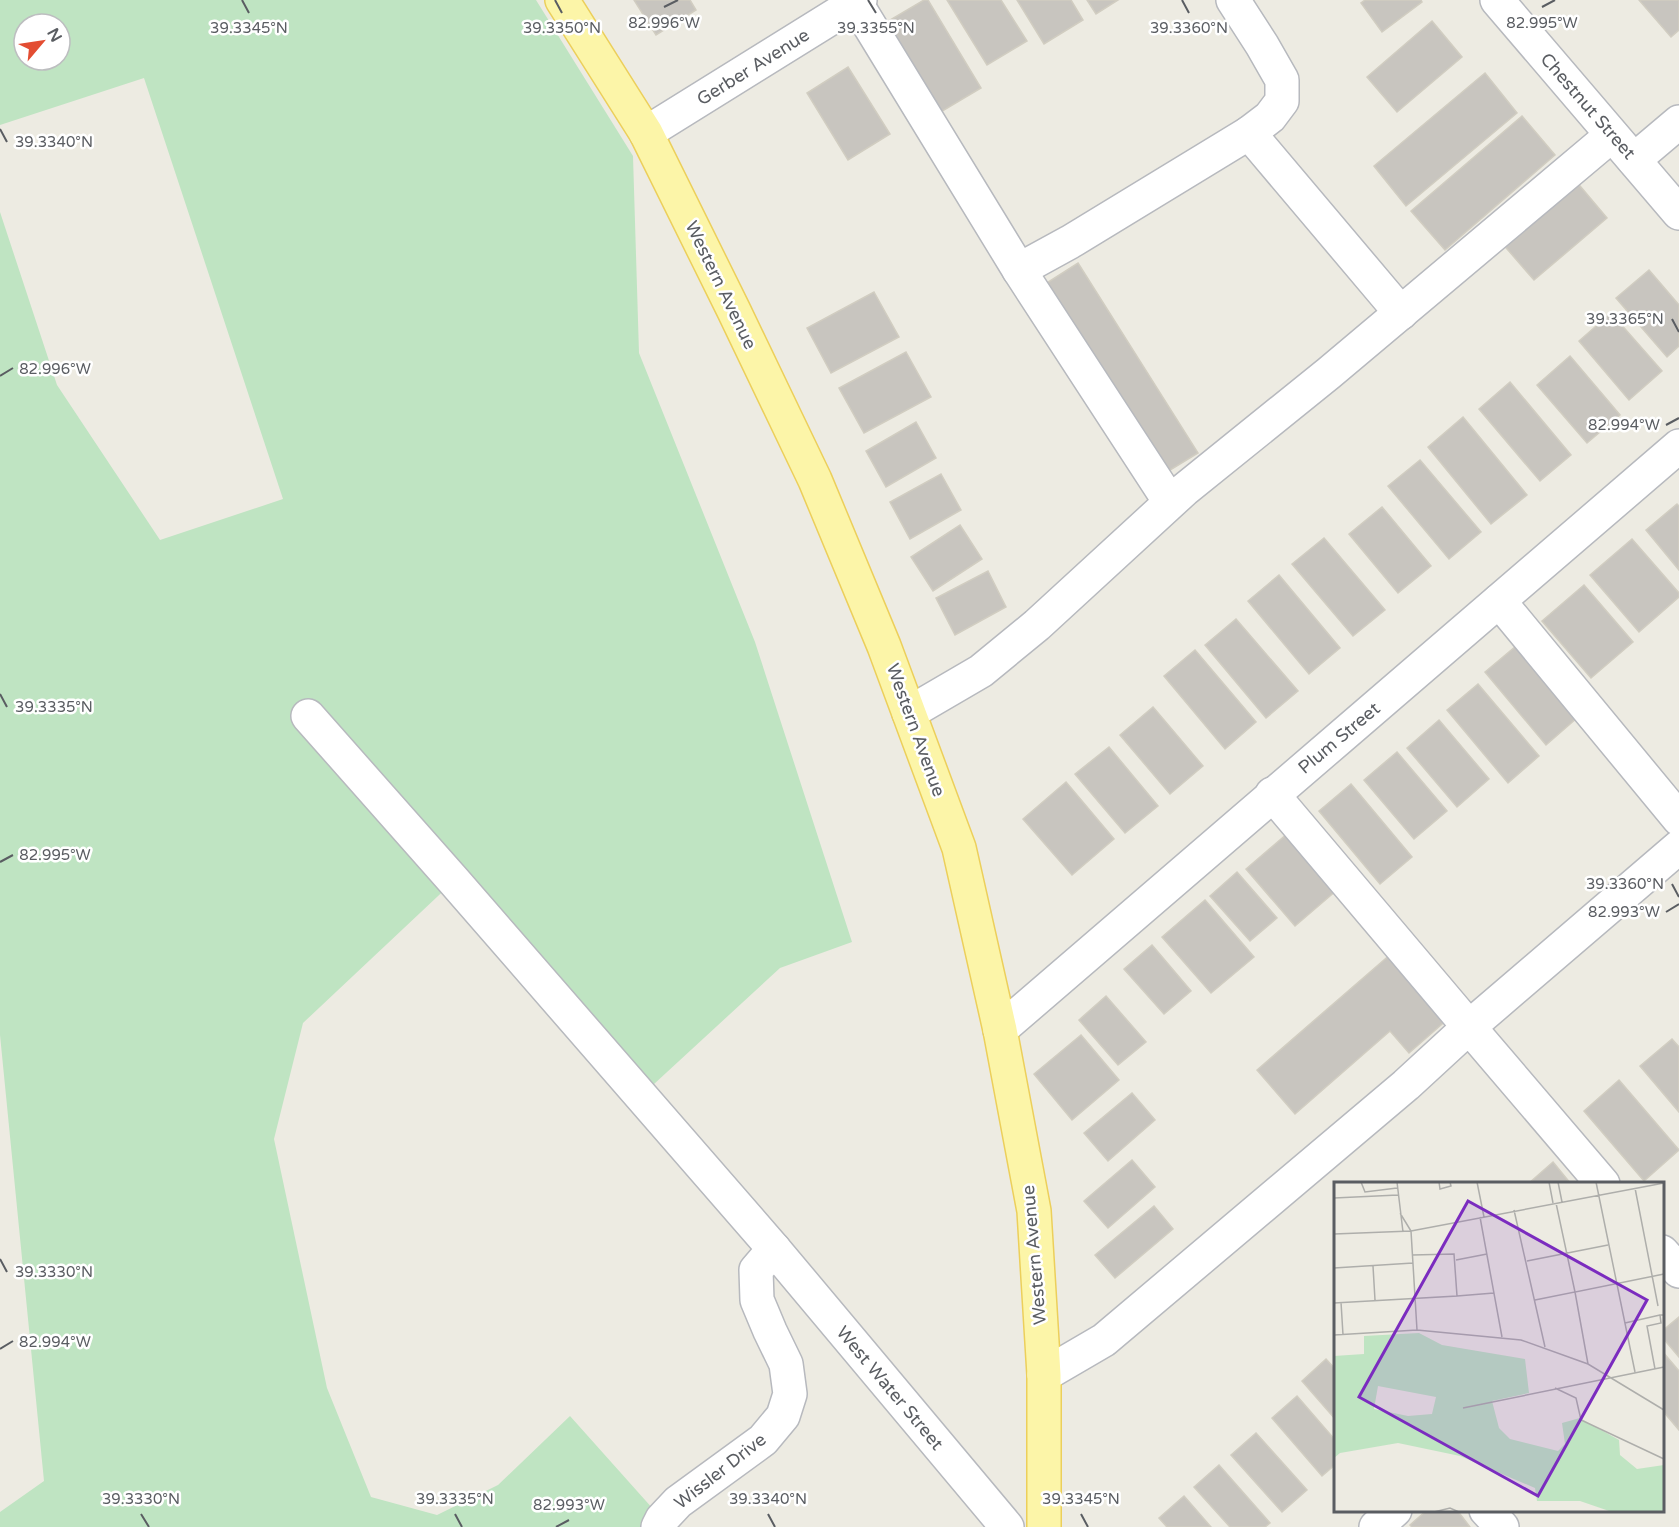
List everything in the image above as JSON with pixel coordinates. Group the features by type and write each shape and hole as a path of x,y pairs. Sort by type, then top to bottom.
{"main road":[{"name":"Western Avenue","path":"562,0 646,133 735,311 815,480 884,646 959,848 1000,1030 1034,1211 1044,1375 1044,1527"}],"street":[{"path":"1020,270 1249,133 1270,117 1282,101 1282,80 1233,0"},
{"name":"Chestnut Street","path":"1497,0 1679,213"},
{"name":"Gerber Avenue","path":"646,133 857,1"},
{"path":"857,1 1020,270 1170,502"},
{"path":"1634,160 1679,122"},
{"path":"1249,133 1401,313"},
{"path":"909,713 981,671 1037,625 1170,502 1401,313 1612,135"},
{"name":"Plum Street","path":"1000,1030 1679,446"},
{"path":"1499,601 1679,819"},
{"name":"West Water Street","path":"308,716 774,1249 1007,1527"},
{"path":"1272,794 1601,1182"},
{"path":"1044,1375 1104,1340 1397,1093 1469,1027 1679,847"},
{"name":"Wissler Drive","path":"658,1527 662,1519 678,1502 763,1440 783,1416 790,1394 786,1364 757,1300 756,1270 774,1249"},
{"path":"1376,1527 1393,1512"},
{"path":"1488,1512 1502,1527"}],"green space":[{"path":"0,0 536,0 633,156 639,353 755,642 852,942 780,968 641,1096 454,881 303,1023 274,1139 327,1388 371,1497 437,1515 498,1485 570,1416 662,1519 658,1527 0,1527 0,1512 44,1481 0,1035 0,212 57,385 160,540 283,499 144,78 0,125"}],"building":[{"path":"634,0 690,0 696,10 656,35"},
{"path":"924,0 928,0 981,88 939,113 885,23"},
{"path":"947,0 1001,0 1027,41 987,65"},
{"path":"1017,0 1071,0 1083,20 1044,44"},
{"path":"1087,0 1118,0 1096,14"},
{"path":"1365,0 1421,0 1422,2 1382,32 1361,3"},
{"path":"1639,0 1679,0 1679,30 1671,37"},
{"path":"1432,21 1462,57 1397,112 1367,77"},
{"path":"848,67 890,134 848,160 807,93"},
{"path":"1485,73 1517,113 1406,206 1374,166"},
{"path":"1522,116 1555,155 1445,250 1411,211"},
{"path":"1575,180 1607,218 1534,280 1501,242"},
{"path":"1078,263 1198,453 1162,475 1042,286"},
{"path":"1649,270 1679,305 1679,346 1667,357 1616,298"},
{"path":"874,292 899,337 831,373 807,328"},
{"path":"1611,313 1662,371 1629,400 1579,341"},
{"path":"906,352 931,397 864,433 839,388"},
{"path":"1570,356 1620,415 1587,443 1537,385"},
{"path":"1510,382 1571,455 1540,481 1479,409"},
{"path":"1463,417 1527,495 1491,524 1428,447"},
{"path":"916,422 936,458 886,487 866,451"},
{"path":"1420,460 1481,532 1449,559 1388,486"},
{"path":"941,474 961,510 910,539 890,502"},
{"path":"1677,504 1679,506 1679,570 1646,530"},
{"path":"1382,507 1431,566 1398,593 1349,534"},
{"path":"960,525 982,559 933,591 911,557"},
{"path":"1324,538 1385,610 1353,636 1292,564"},
{"path":"1632,539 1679,593 1679,597 1639,632 1590,575"},
{"path":"988,571 1006,607 955,635 936,598"},
{"path":"1279,575 1340,648 1309,674 1248,601"},
{"path":"1584,585 1633,642 1591,678 1542,621"},
{"path":"1236,619 1298,691 1266,718 1205,645"},
{"path":"1516,646 1577,718 1546,745 1485,672"},
{"path":"1195,650 1256,722 1225,749 1164,676"},
{"path":"1478,684 1539,756 1508,783 1447,710"},
{"path":"1153,707 1203,766 1170,794 1120,735"},
{"path":"1439,720 1489,779 1457,807 1407,748"},
{"path":"1109,747 1158,806 1125,833 1075,774"},
{"path":"1397,752 1447,811 1414,839 1364,780"},
{"path":"1066,782 1114,839 1072,875 1023,819"},
{"path":"1351,784 1412,857 1380,884 1319,811"},
{"path":"1288,833 1337,890 1295,926 1246,869"},
{"path":"1237,872 1277,918 1250,941 1210,896"},
{"path":"1205,900 1254,957 1211,993 1162,937"},
{"path":"1152,945 1191,991 1164,1014 1124,969"},
{"path":"1392,953 1449,1018 1409,1053 1390,1031 1295,1114 1257,1070"},
{"path":"1106,996 1146,1042 1118,1065 1079,1020"},
{"path":"1081,1035 1119,1080 1072,1120 1034,1074"},
{"path":"1672,1039 1679,1047 1679,1112 1640,1066"},
{"path":"1619,1080 1679,1150 1644,1181 1584,1111"},
{"path":"1132,1093 1155,1120 1108,1161 1084,1133"},
{"path":"1132,1160 1155,1187 1108,1228 1084,1201"},
{"path":"1553,1162 1569,1182 1530,1182"},
{"path":"1154,1206 1173,1229 1115,1278 1095,1255"},
{"path":"1679,1317 1679,1357 1664,1339 1664,1329"},
{"path":"1664,1353 1679,1371 1679,1430 1664,1412"},
{"path":"1326,1359 1334,1368 1334,1418 1302,1381"},
{"path":"1297,1396 1334,1439 1334,1466 1322,1476 1272,1418"},
{"path":"1256,1433 1307,1490 1282,1512 1231,1455"},
{"path":"1219,1465 1270,1523 1265,1527 1230,1527 1194,1487"},
{"path":"1184,1496 1211,1527 1167,1527 1159,1518"},
{"path":"1425,1512 1459,1512 1470,1527 1412,1527 1410,1525"}]}
